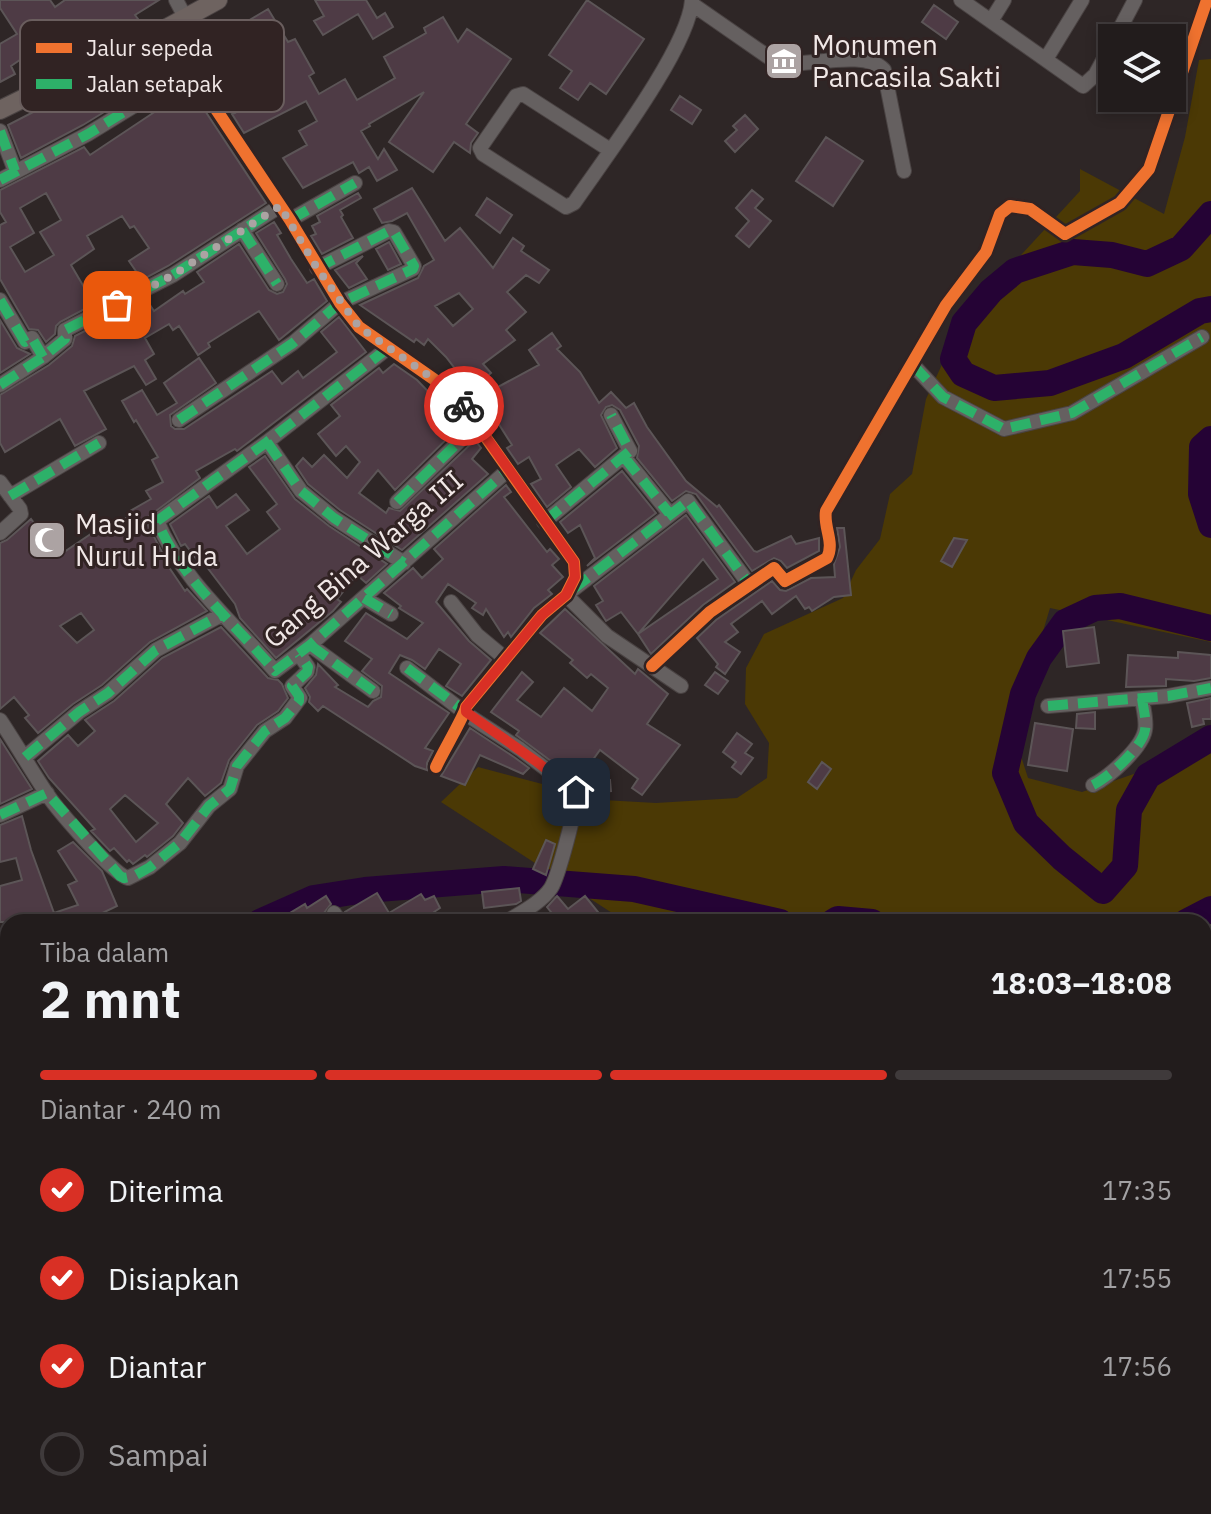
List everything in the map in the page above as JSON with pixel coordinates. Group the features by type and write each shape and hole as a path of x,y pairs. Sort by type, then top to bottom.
{"main road":[{"path":"180,20 218,0"},
{"path":"0,110 20,100"}],"street":[{"path":"176,0 185,17"},
{"path":"961,0 1083,86 1092,80 1098,69"},
{"path":"991,21 1004,0"},
{"path":"1046,59 1082,0"},
{"path":"1122,24 1135,0"},
{"path":"652,666 687,631 774,568 785,581 827,558 831,548 824,517 826,511 946,305 986,252 994,226 1006,207 1023,206 1065,234 1114,207 1145,175 1154,155 1207,0"},
{"path":"610,150 523,94 516,96 480,148 483,154 566,207 574,203 641,106 689,18 692,2 777,63 793,66 839,60 879,64 884,70 904,171"},
{"path":"0,180 124,112"},
{"path":"216,112 290,220 340,303 359,327 455,394 478,423 574,562 575,577 566,595"},
{"path":"0,131 15,171"},
{"path":"290,220 355,183"},
{"path":"0,385 65,339 65,330 173,275 280,206"},
{"path":"242,230 277,284"},
{"path":"179,420 293,343 340,303 414,266 394,232 389,231 317,268"},
{"path":"0,300 25,342 32,338 43,357"},
{"path":"913,365 943,397 1004,429 1072,413 1202,337"},
{"path":"25,757 79,712 108,693 156,650 221,615 186,569 157,521 267,442 388,348"},
{"path":"544,522 630,449 611,415"},
{"path":"397,502 478,423"},
{"path":"267,442 293,480 310,498 404,563"},
{"path":"10,496 99,443"},
{"path":"624,457 669,513"},
{"name":"Gang Bina Warga III","path":"221,615 275,671 305,650 508,470"},
{"path":"0,482 21,514 0,533"},
{"path":"436,767 466,707 542,615 669,513 689,501 749,584"},
{"path":"566,595 607,636 681,686"},
{"path":"364,598 391,614"},
{"path":"451,602 477,635 506,659"},
{"path":"305,650 373,691"},
{"path":"0,720 47,793 120,876 134,876 180,843 209,806 230,789 237,766 265,731 285,718 299,701 292,686 307,672 305,650"},
{"path":"407,668 576,792 578,797 550,889 517,914"},
{"path":"1048,706 1168,696 1211,688"},
{"path":"1093,785 1105,779 1141,740 1146,727 1142,698"},
{"path":"0,815 47,793"}],"shaded area":[{"path":"1211,59 1211,642 1050,608 1013,731 1028,778 1082,792 1211,747 1211,914 614,914 441,802 478,767 603,800 656,803 737,798 767,778 769,743 745,704 746,668 764,634 843,598 856,570 880,539 890,494 912,474 926,399 964,317 1080,191 1080,169 1164,214 1185,137 1199,60"}],"building":[{"path":"0,0 50,0 55,7 65,0 159,0 135,15 136,20 20,20 20,60 11,66 15,74 0,82 0,44 17,34 0,8"},
{"path":"315,0 366,0 377,18 385,13 393,27 373,39 358,14 323,35 314,21 324,16"},
{"path":"587,0 644,39 606,94 590,83 578,100 560,88 572,71 549,55"},
{"path":"934,5 958,22 946,39 922,22"},
{"path":"268,9 275,20 250,20"},
{"path":"443,17 458,42 467,29 511,59 466,124 478,133 471,143 470,153 454,142 433,172 389,142 424,92 361,131 378,159 384,149 397,170 377,181 369,167 359,173 353,162 303,188 283,158 307,145 299,131 317,121 306,101 244,133 232,114 284,112 284,35 288,42 295,39 314,73 309,76 319,94 345,79 357,100 395,78 384,57 426,33 424,28"},
{"path":"680,96 701,110 692,124 671,110"},
{"path":"33,112 104,112 21,158 8,125"},
{"path":"154,112 206,112 266,203 142,280 129,261 149,248 134,226 130,228 122,216 87,236 94,249 71,265 94,304 60,322 55,334 46,342 38,330 29,329 0,279 0,225 6,222 0,212 0,190 84,147 90,155","holes":["46,193 61,220 40,232 54,255 25,272 10,247 34,233 20,208"]},
{"path":"745,115 758,129 735,152 725,141 737,130 733,126"},
{"path":"826,137 863,161 833,206 796,181"},
{"path":"412,188 445,241 460,228 493,268 513,238 524,246 521,251 549,270 539,283 526,275 507,292 526,312 506,330 515,340 483,364 491,373 474,388 428,339 424,345 416,339 414,342 360,305 418,278 424,266 434,260 407,213 382,223 374,209","holes":["459,293 473,309 453,326 435,306"]},
{"path":"752,190 763,199 755,208 771,221 749,247 736,236 749,221 736,208"},
{"path":"358,193 361,198 340,210 353,238 322,254 311,236 316,234 312,226 320,222 317,216"},
{"path":"487,198 512,215 500,233 476,215"},
{"path":"274,222 281,233 277,235 307,283 314,279 327,301 279,340 259,311 208,343 210,347 198,355 179,326 173,330 169,324 145,338 154,354 145,360 156,379 146,385 134,366 84,391 106,429 75,446 60,419 5,452 0,443 0,395 49,365 72,346 75,336 104,321 106,325 148,302 154,311 183,291 185,294 204,282 197,272 239,244 269,290 277,294 283,292 287,284 285,279 256,233"},
{"path":"389,242 401,264 388,270 376,249"},
{"path":"363,256 356,263 367,279 349,288 335,270"},
{"path":"339,317 366,352 237,451 235,449 196,471 200,478 148,517 148,525 162,557 185,591 187,589 207,611 150,642 102,685 38,733 25,718 29,715 14,697 0,709 0,543 31,519 40,531 47,526 64,552 101,527 105,532 132,514 130,511 151,499 146,491 163,482 152,460 158,457 122,401 142,390 157,415 177,403 164,383 199,358 216,383 170,415 171,426 184,429 272,371 282,384 298,371 303,378 337,352 321,332","holes":["81,613 94,630 77,643 60,626"]},
{"path":"0,320 17,348 30,354 0,373"},
{"path":"552,333 561,346 557,349 580,372 599,403 611,392 626,408 634,403 647,427 686,481 717,507 719,505 754,551 791,536 796,544 819,538 819,551 787,568 774,558 752,571 696,494 686,491 672,501 637,458 639,446 620,410 612,405 606,407 601,415 617,448 595,467 579,449 556,465 571,487 547,507 531,484 541,479 529,457 518,464 507,448 512,445 481,396 539,365 529,350"},
{"path":"394,364 417,380 449,413 453,409 463,423 395,490 378,470 359,493 386,513 389,508 400,511 475,440 481,448 472,459 488,474 402,550 340,510 308,484 296,466 303,458 312,467 324,455 347,478 360,462 346,446 336,456 318,434 340,416 331,405 379,368 383,373"},
{"path":"265,456 295,499 329,526 387,564 366,583 357,575 337,599 341,602 333,611 276,658 240,618 235,604 200,558 197,560 185,544 181,546 170,524 209,496 217,508 236,494 249,510 226,526 247,554 280,529 267,512 277,504 249,467"},
{"path":"622,471 656,513 587,566 595,558 580,525 568,533 560,522"},
{"path":"506,485 511,492 504,497 547,552 550,549 559,559 552,565 563,577 548,590 552,594 534,608 511,637 508,632 504,637 486,609 483,615 472,608 476,603 448,584 436,602 469,641 491,660 462,696 446,686 461,664 439,649 425,669 400,655 389,673 449,713 425,748 433,751 427,770 415,766 323,706 318,711 309,702 305,688 316,675 318,664 338,685 335,687 368,707 381,697 382,686 362,671 372,659 345,641 366,613 407,639 423,623 399,608 401,606 384,593 413,568 422,578 443,559 434,549"},
{"path":"686,515 735,582 703,605 651,654 621,612 606,621 596,605 603,601 594,586","holes":["703,559 718,579 638,634"]},
{"path":"837,528 844,528 851,595 834,597 812,611 809,607 805,609 796,596 772,614 762,601 731,624 738,632 725,642 740,652 725,674 716,667 718,664 697,638 716,620 772,581 780,590 786,591 811,578 835,577 834,564 840,547"},
{"path":"954,538 967,540 952,567 941,561"},
{"path":"565,609 635,674 638,669 668,694 647,724 680,745 642,795 632,788 638,779 600,750 579,779 575,779 516,735 519,731 491,712 522,672 533,682 517,700 541,717 564,688 592,711 608,688 591,674 587,678 570,663 573,660 540,633"},
{"path":"221,627 268,678 282,684 288,698 278,711 257,725 229,760 221,783 205,796 188,778 166,804 183,823 173,836 133,864 114,848 110,851 91,831 95,829 49,778 38,761 68,735 78,746 95,731 85,720 114,701 162,658","holes":["125,795 158,823 136,842 110,809"]},
{"path":"1094,627 1099,663 1067,667 1063,631"},
{"path":"1178,652 1211,655 1211,678 1194,681 1166,679 1166,686 1126,687 1128,655 1178,658"},
{"path":"715,672 728,681 718,694 705,685"},
{"path":"1211,698 1211,719 1203,719 1204,724 1192,727 1187,703"},
{"path":"1095,712 1095,729 1076,728 1077,714"},
{"path":"1035,723 1073,729 1067,771 1028,765"},
{"path":"470,728 529,768 523,774 480,755 465,785 441,776"},
{"path":"737,733 752,744 745,753 753,758 741,774 732,767 736,762 723,752"},
{"path":"0,739 32,789 0,804"},
{"path":"822,762 831,769 817,789 808,782"},
{"path":"610,780 611,791 592,793 591,782"},
{"path":"22,816 54,913 78,905 68,885 77,881 58,851 73,842 102,871 117,906 100,914 0,914 0,886 22,880 16,858 0,862 0,825"},
{"path":"546,840 555,844 546,875 533,869"},
{"path":"519,888 521,901 516,904 484,908 482,892"},
{"path":"377,893 389,913 421,894 425,900 434,896 440,908 435,914 346,914"},
{"path":"326,896 331,904 324,914 288,914 305,904 307,908"},
{"path":"557,896 568,909 585,896 600,914 553,914 547,907"}],"waterway":[{"path":"1211,214 1181,248 1147,264 1112,255 1073,252 1015,271 991,291 964,323 953,359 963,374 994,388 1050,383 1124,356 1200,311 1211,309"},
{"path":"1211,439 1202,447 1201,494 1211,525"},
{"path":"1211,628 1120,606 1095,608 1065,622 1039,658 1023,694 1005,773 1026,823 1062,858 1103,891 1125,866 1129,810 1148,776 1211,738"},
{"path":"278,914 314,898 365,890 504,879 634,889 745,914"},
{"path":"1201,914 1211,909"}],"marked path":[{"path":"0,180 124,112"},
{"path":"0,131 15,171"},
{"path":"290,220 355,183"},
{"path":"0,385 65,339 65,330 173,275 280,206"},
{"path":"242,230 277,284"},
{"path":"179,420 293,343 340,303 414,266 394,232 389,231 317,268"},
{"path":"0,300 25,342 32,338 43,357"},
{"path":"913,365 943,397 1004,429 1072,413 1202,337"},
{"path":"388,348 267,442 157,521 180,563 275,671 310,645 508,470"},
{"path":"544,522 630,451 611,415"},
{"path":"397,502 478,423"},
{"path":"267,442 301,491 334,518 404,563"},
{"path":"10,496 99,443"},
{"path":"624,457 669,513"},
{"path":"572,590 688,501 749,584"},
{"path":"364,598 391,614"},
{"path":"25,757 79,712 108,693 156,650 221,615"},
{"path":"310,645 373,691"},
{"path":"0,815 47,793 120,876 134,876 180,843 209,806 230,789 237,766 265,731 285,718 299,701 292,686 307,672 308,667 299,654"},
{"path":"407,668 466,712 464,714"},
{"path":"1048,706 1168,696 1211,688"},
{"path":"1093,785 1124,761 1143,737 1146,723 1142,698"}],"cycle path":[{"path":"652,666 710,612 774,568 785,581 827,558 830,546 826,511 946,305 986,252 1000,214 1010,206 1030,209 1065,234 1120,203 1149,169 1207,0"},
{"path":"218,112 290,220 340,303 359,327 455,394 574,562 575,577 566,595 542,615 466,707 436,767"}],"way so far":[{"path":"117,305 173,275 280,206 317,268 359,327 455,394 464,406"}],"place":[{"name":"Monumen Pancasila Sakti","path":"784,61"},
{"name":"Masjid Nurul Huda","path":"47,540"}],"route":[{"path":"464,406 574,562 575,577 566,595 542,615 466,707 466,712 576,792"}]}
